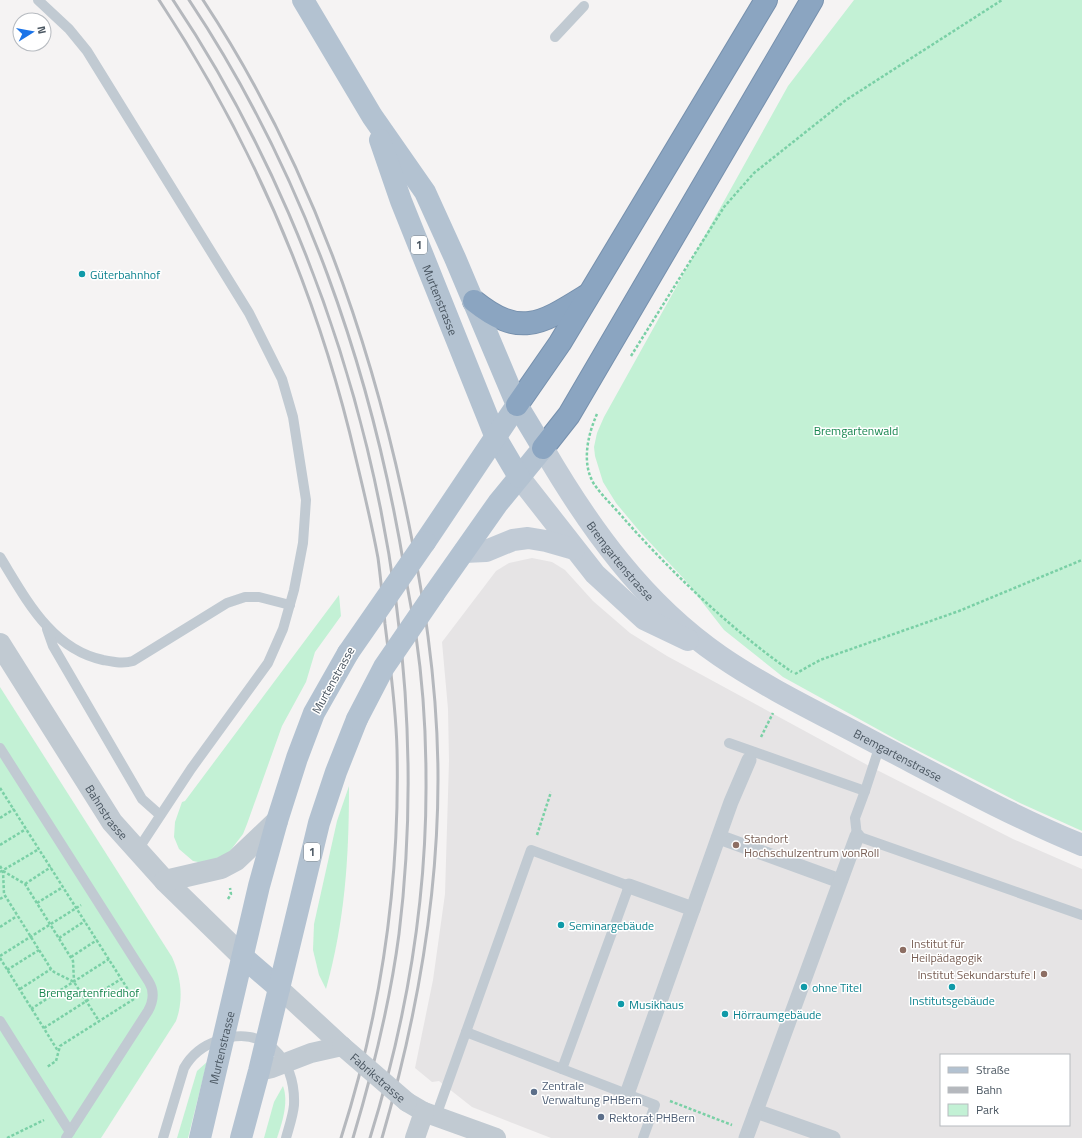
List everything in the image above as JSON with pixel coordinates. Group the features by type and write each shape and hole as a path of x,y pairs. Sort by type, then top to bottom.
{"highway":[{"path":"517,404 560,343 766,0"},
{"path":"543,448 569,415 812,0"},
{"path":"474,301 490,314 504,321 523,324 538,323 552,318 589,294"}],"main road":[{"name":"Murtenstrasse","path":"303,0 372,116 425,192 474,301 517,404 543,448"},
{"name":"Murtenstrasse","path":"372,116 401,200 496,438 519,477"},
{"name":"Murtenstrasse","path":"200,1138 259,886 277,821 297,758 314,713 348,653 426,542 517,404"},
{"name":"1","path":"241,1138 260,1071 319,823 336,772 357,719 384,667 434,594 519,477 543,448"},
{"name":"Bremgartenstrasse","path":"543,448 573,499 597,534 624,568 685,628 719,655 756,679 997,807 1082,845"},
{"name":"Bremgartenstrasse","path":"519,477 595,574 644,619 719,655"},
{"path":"464,552 486,551 512,540 528,538 546,541 574,549"},
{"path":"243,957 279,988"}],"street":[{"name":"Bahnstrasse","path":"0,644 112,822 165,881 243,957"},
{"path":"627,1094 719,837 750,760"},
{"path":"165,881 221,868 236,860 277,821"},
{"path":"747,1134 857,836"},
{"path":"719,837 840,881"},
{"path":"629,886 693,909"},
{"name":"Fabrikstrasse","path":"279,988 342,1046 407,1102 430,1114 496,1138"},
{"path":"260,1071 286,1063 311,1052 342,1046"},
{"path":"756,1111 833,1138"},
{"path":"415,1138 430,1114"}],"lane":[{"path":"38,0 70,29 87,51 249,313 282,379 293,417 306,500 303,543 290,605 283,629 268,663 137,851"},
{"path":"555,37 584,6"},
{"path":"0,557 31,607 58,638 73,649 93,658 116,663 127,663 134,660 227,603 245,597 259,597 290,605"},
{"path":"45,624 53,646 142,799 160,816"},
{"path":"730,743 864,791"},
{"path":"880,745 856,818 857,836 1082,915"},
{"path":"0,748 150,984 153,995 148,1011 68,1135"},
{"path":"430,1114 466,1032 531,850 629,886 562,1069"},
{"path":"0,1021 60,1117 68,1135"},
{"path":"466,1032 655,1105 643,1138"},
{"path":"163,1138 184,1068 195,1052 204,1046 224,1038 247,1035 266,1043 286,1063 292,1081 294,1106 286,1138"}],"path":[{"path":"628,361 724,207 754,173 846,100 1002,0"},
{"path":"598,412 592,429 588,448 588,461 594,484 646,544 739,633 801,678"},
{"path":"795,674 820,660 959,611 1082,560"},
{"path":"758,743 775,709"},
{"path":"0,790 14,809 134,999 60,1046 58,1056 53,1063 34,1075"},
{"path":"531,850 551,792"},
{"path":"0,818 14,809"},
{"path":"0,845 26,828"},
{"path":"1,872 39,849"},
{"path":"0,866 5,896 51,969 74,982"},
{"path":"25,884 50,867"},
{"path":"1,872 25,884 71,957 73,961 74,982 99,1021"},
{"path":"37,903 63,887"},
{"path":"0,899 5,896"},
{"path":"58,1051 0,957 95,896"},
{"path":"0,927 18,916"},
{"path":"59,938 85,921"},
{"path":"71,957 96,940"},
{"path":"7,970 39,950"},
{"path":"32,1009 109,959"},
{"path":"20,989 51,969"},
{"path":"44,1028 121,979"},
{"path":"655,1105 665,1100 747,1134"},
{"path":"7,1138 43,1120 60,1117"}],"shaded area":[{"name":"Standort Hochschulzentrum vonRoll","path":"532,558 552,562 565,570 593,601 630,633 667,656 871,767 1013,839 1082,869 1082,1138 551,1138 472,1107 439,1081 432,1082 415,1068 433,980 445,894 449,761 448,709 442,642 496,571 509,563"}],"green space":[{"name":"Bremgartenwald","path":"854,0 1082,0 1082,831 1020,803 899,741 783,677 724,630 685,580 641,533 616,503 603,482 595,456 594,447 597,433 604,417 788,86"},
{"path":"339,595 341,616 315,652 306,682 282,726 243,834 230,851 222,857 203,863 193,861 179,849 174,837 175,822 182,802 185,801"},
{"name":"Bremgartenfriedhof","path":"0,687 172,957 178,972 181,996 176,1021 101,1138 0,1138"},
{"path":"349,786 345,889 338,938 326,989 319,975 313,950 314,924 337,821"},
{"path":"207,1062 188,1138 177,1138 197,1071"},
{"path":"283,1086 285,1092 285,1106 283,1119 277,1138 264,1138 274,1102"}],"railway":[{"path":"159,0 193,53 224,108 278,220 301,278 322,338 340,398 365,496 378,558 392,686 397,749 395,847 391,897 377,995 355,1091 341,1138"},
{"path":"173,0 235,103 288,213 333,328 367,448 391,569 405,692 408,814 399,934 391,986 380,1037 353,1138"},
{"path":"189,0 230,65 266,133 299,203 327,274 352,347 373,421 391,496 415,628 424,708 426,779 423,870 412,961 404,1006 383,1094 370,1138"},
{"path":"203,0 238,57 271,116 300,177 326,239 370,366 388,431 403,496 423,601 432,672 437,743 437,825 434,871 423,961 415,1005 382,1138"}],"place":[{"name":"Güterbahnhof","path":"82,274"},
{"name":"Standort Hochschulzentrum vonRoll","path":"736,845"},
{"name":"Seminargebäude","path":"561,925"},
{"name":"Institut für Heilpädagogik","path":"903,950"},
{"name":"Institut Sekundarstufe I","path":"1044,974"},
{"name":"ohne Titel","path":"804,987"},
{"name":"Institutsgebäude","path":"952,987"},
{"name":"Musikhaus","path":"621,1004"},
{"name":"Hörraumgebäude","path":"725,1014"},
{"name":"Zentrale Verwaltung PHBern","path":"534,1092"},
{"name":"Rektorat PHBern","path":"601,1117"}]}
